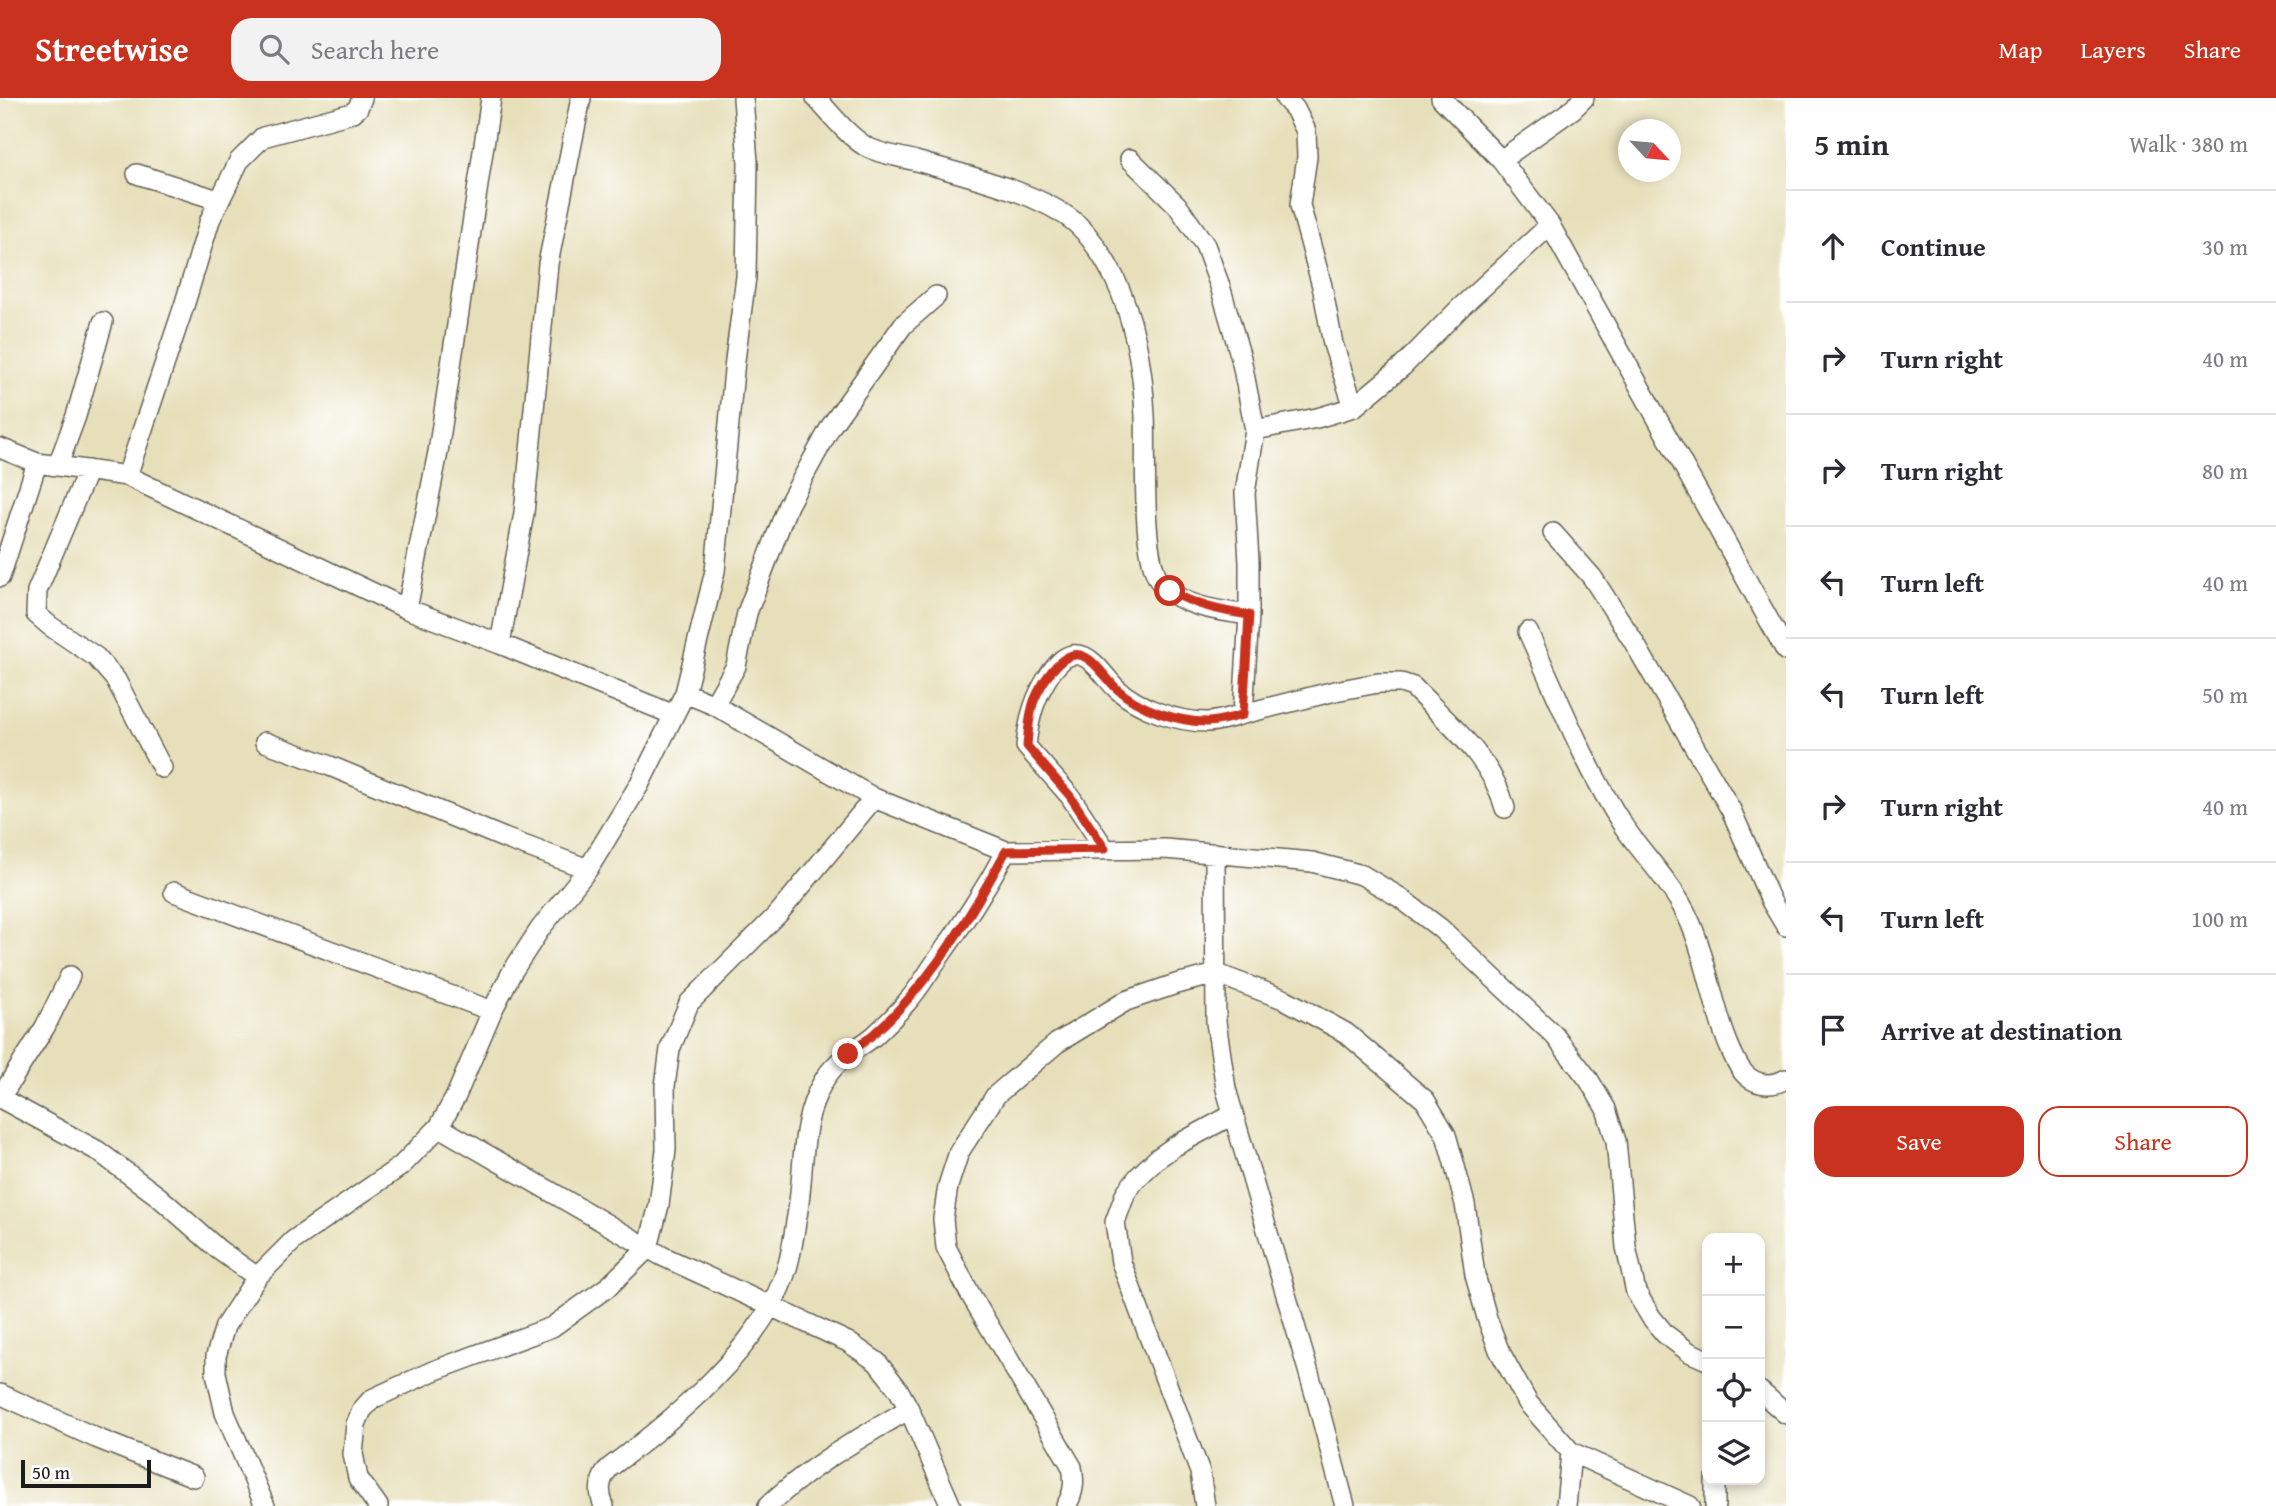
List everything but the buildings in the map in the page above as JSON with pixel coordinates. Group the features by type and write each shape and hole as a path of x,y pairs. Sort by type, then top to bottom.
{"street":[{"path":"127,476 218,200 239,161 263,137 352,113 358,108 362,98"},
{"path":"407,609 438,453 491,98"},
{"path":"500,644 524,513 548,264 581,98"},
{"path":"265,1506 225,1412 216,1373 216,1356 225,1326 257,1277 294,1240 401,1166 439,1127 456,1096 492,1011 512,972 540,929 588,869 639,785 685,692 715,570 734,359 746,277 748,162 743,98"},
{"path":"816,98 863,145 1006,188 1043,203 1077,224 1099,250 1129,310 1136,341 1145,415 1145,494 1154,573 1170,591 1190,602 1220,611 1249,615"},
{"path":"1284,98 1295,109 1306,131 1308,146 1300,205 1322,286 1332,344 1354,407"},
{"path":"1441,98 1501,160 1550,225 1786,651"},
{"path":"1501,160 1573,109 1584,98"},
{"path":"1130,159 1177,205 1205,245 1241,358 1255,430 1245,492 1249,615 1243,715"},
{"path":"138,174 218,200"},
{"path":"1255,430 1317,418 1354,407 1403,366 1460,308 1550,225"},
{"path":"713,705 736,666 747,613 788,505 825,437 903,325 936,296"},
{"path":"58,465 76,416 103,322"},
{"path":"0,448 37,463 127,476 407,609 500,644 674,716"},
{"path":"0,578 37,463"},
{"path":"88,470 37,591 36,614 96,657 116,680 162,768"},
{"path":"1553,533 1592,577 1632,639 1731,810 1771,901 1786,926"},
{"path":"1528,632 1600,785 1624,827 1681,904 1725,1033 1740,1068 1748,1076 1766,1085 1777,1084 1786,1079"},
{"path":"1105,849 1070,796 1027,746 1028,724 1034,701 1061,660 1073,655 1084,656 1119,691 1143,706 1178,718 1208,722 1335,691 1390,681 1401,682 1413,687 1471,747 1499,788 1505,808"},
{"path":"685,692 713,705 874,797 1006,851 1165,849 1312,862 1362,875 1399,897 1440,928 1554,1035 1588,1080 1606,1109 1616,1141 1626,1247 1636,1292 1665,1334 1689,1352 1705,1359"},
{"path":"265,742 588,869"},
{"path":"378,1506 358,1478 352,1454 356,1424 362,1410 372,1399 433,1371 552,1327 609,1286 648,1248 659,1205 666,1150 665,1086 670,1049 689,1003 778,915 874,797"},
{"path":"604,1506 600,1485 609,1468 696,1396 744,1345 769,1307 786,1269 798,1212 802,1157 813,1103 822,1083 832,1068 873,1036 908,1002 984,892 1006,851"},
{"path":"1215,853 1216,1022 1232,1115 1317,1401 1345,1506"},
{"path":"174,892 492,1011"},
{"path":"1066,1506 1073,1492 1072,1467 968,1292 946,1247 943,1219 948,1186 959,1152 996,1095 1057,1042 1126,1001 1217,974 1286,1000 1346,1033 1424,1100 1449,1144 1465,1204 1475,1275 1487,1318 1499,1350 1528,1403 1571,1452 1690,1506"},
{"path":"70,976 45,1027 0,1098 98,1151 159,1197 219,1250 257,1277"},
{"path":"1205,1506 1200,1472 1121,1262 1115,1222 1126,1192 1158,1158 1232,1115"},
{"path":"439,1127 662,1256 848,1342 877,1362 898,1389 909,1409 951,1506"},
{"path":"0,1394 96,1438 194,1477"},
{"path":"1765,1395 1786,1414"},
{"path":"768,1506 840,1451 909,1409"},
{"path":"1566,1506 1571,1452"},
{"path":"1715,1485 1715,1506"}],"route":[{"path":"848,1054 873,1036 908,1002 984,892 1006,851 1105,849 1070,796 1027,746 1028,724 1034,701 1061,660 1073,655 1084,656 1119,691 1143,706 1178,718 1208,722 1243,715 1249,615 1220,611 1190,602 1170,591"}]}
